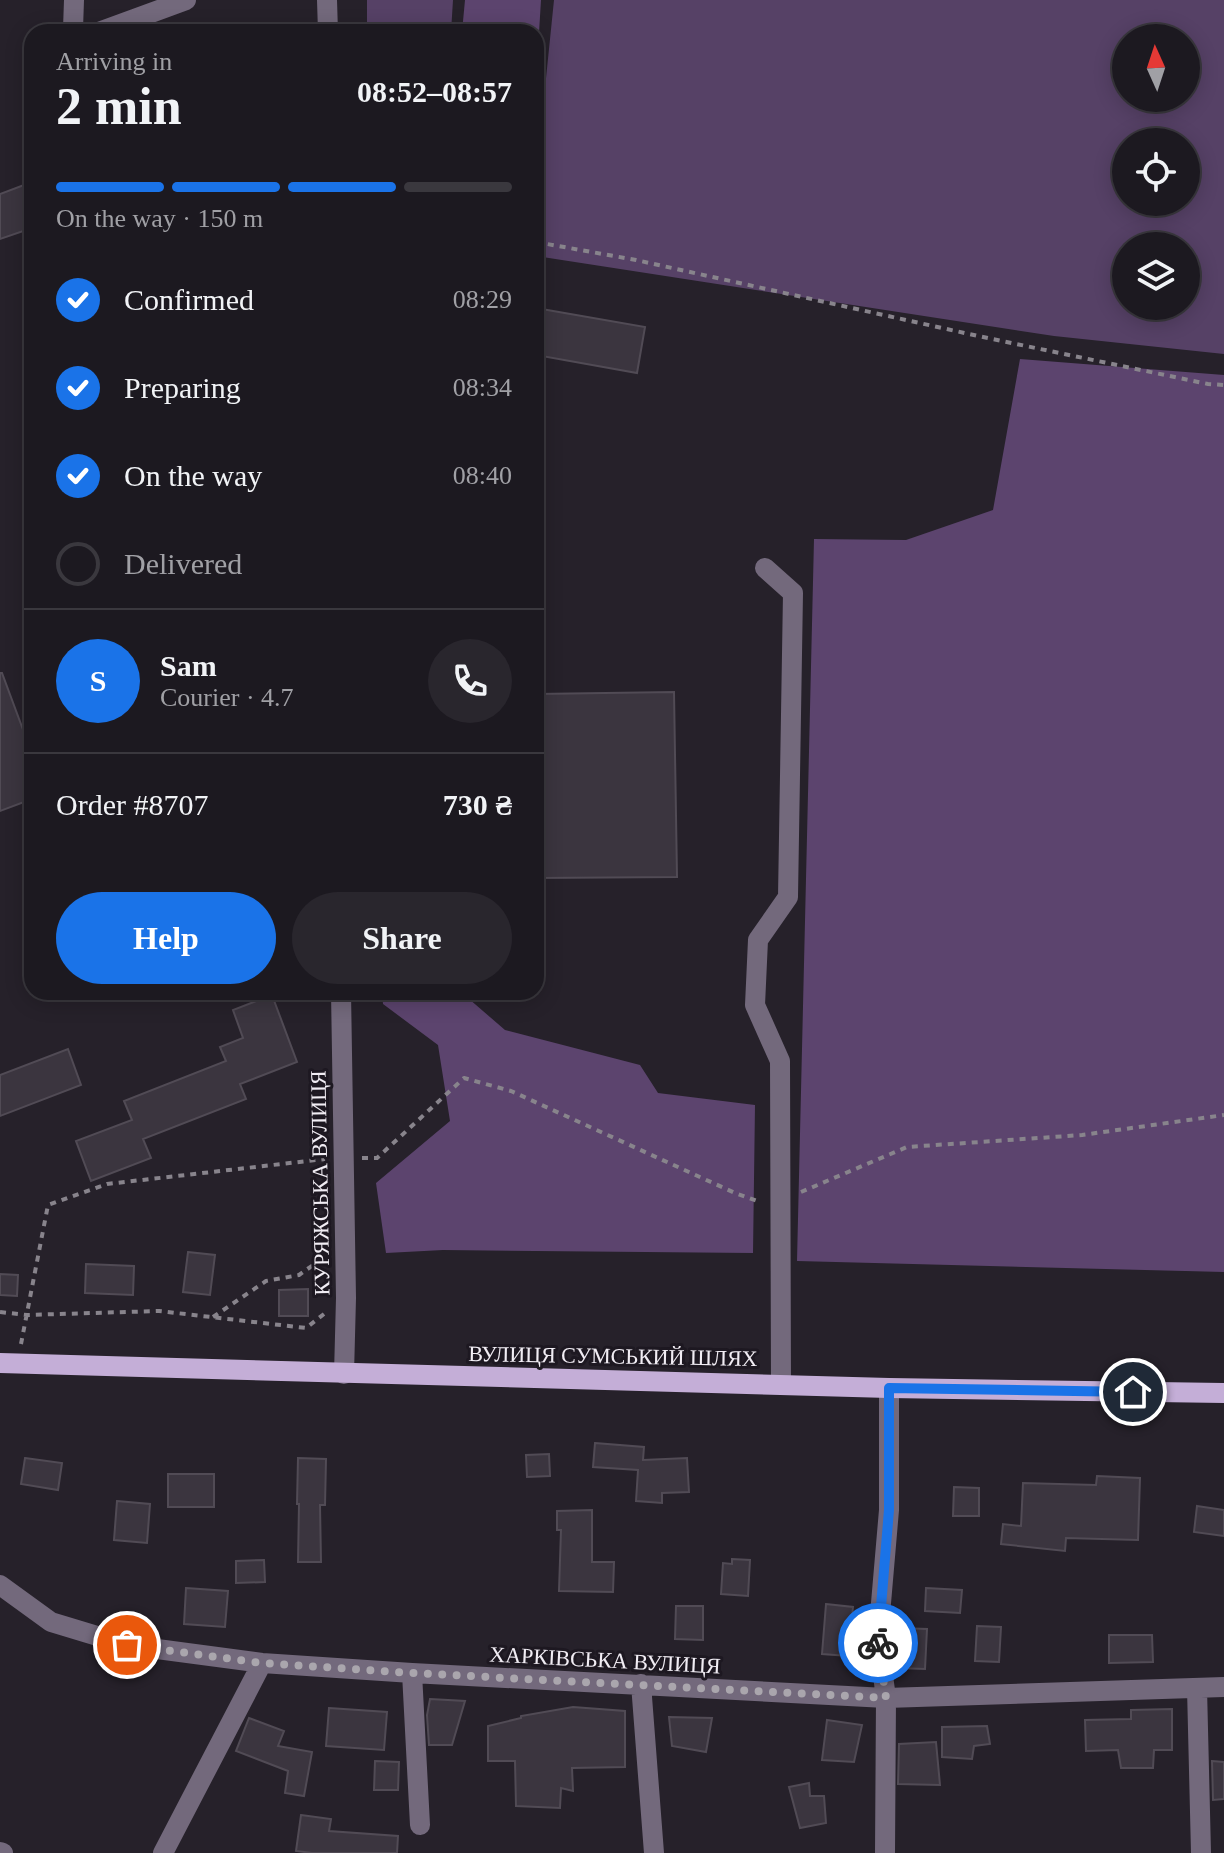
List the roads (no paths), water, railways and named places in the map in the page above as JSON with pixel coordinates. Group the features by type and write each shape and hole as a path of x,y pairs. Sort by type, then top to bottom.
{"main road":[{"name":"ВУЛИЦЯ СУМСЬКИЙ ШЛЯХ","path":"9,1363 889,1388 1224,1393"}],"street":[{"path":"74,0 75,24"},
{"path":"121,24 186,0"},
{"path":"327,0 328,24"},
{"path":"765,568 793,593 788,897 758,940 755,1005 780,1061 781,1384"},
{"name":"КУРЯЖСЬКА ВУЛИЦЯ","path":"341,1000 346,1298 344,1374"},
{"path":"885,1853 886,1698 878,1638 889,1510 889,1388"},
{"name":"ХАРКІВСЬКА ВУЛИЦЯ","path":"0,1585 51,1622 127,1645 262,1663 886,1698 1224,1687"},
{"path":"163,1853 262,1663"},
{"path":"412,1673 420,1825"},
{"path":"641,1684 654,1853"},
{"path":"1197,1688 1201,1853"}]}
